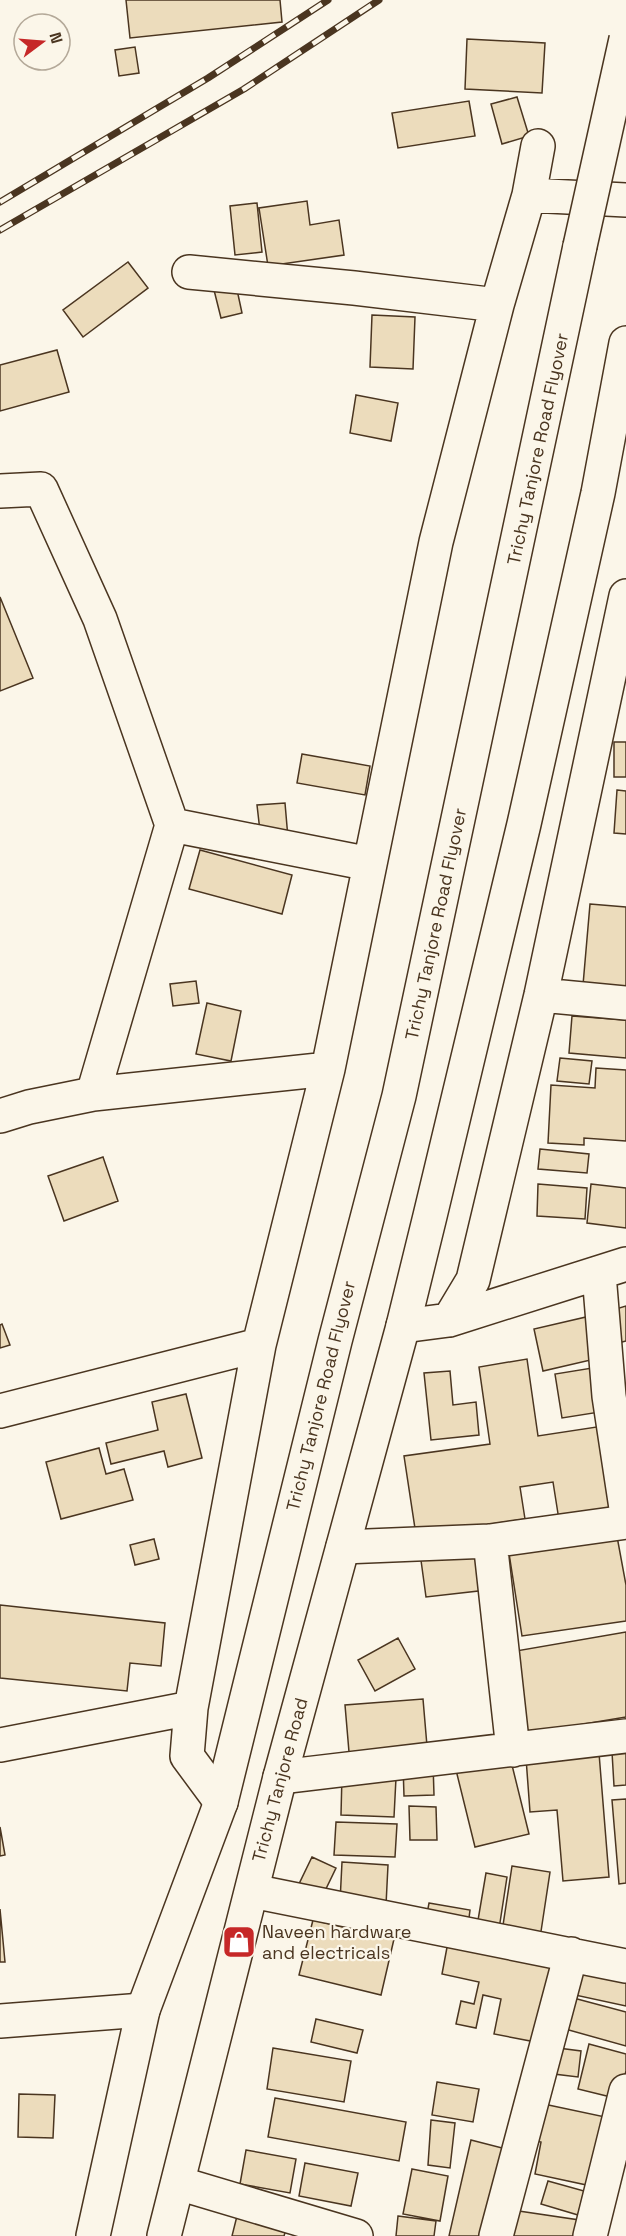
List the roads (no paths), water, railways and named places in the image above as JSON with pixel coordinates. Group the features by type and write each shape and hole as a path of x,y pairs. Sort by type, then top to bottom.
{"main road":[{"name":"Trichy Tanjore Road Flyover","path":"220,1802 334,1341 399,1096 626,39"},
{"path":"93,2236 142,2010 220,1802 187,1756 191,1708 259,1345 328,1069 436,542 497,305 529,195 538,146"},
{"path":"529,195 626,200"},
{"path":"189,272 497,305"},
{"name":"Trichy Tanjore Road","path":"164,2236 280,1777 403,1326 430,1216 524,824 598,493 626,343"},
{"path":"0,492 41,489 100,620 172,825 93,1094"},
{"path":"449,1320 473,1280 541,994 626,596"},
{"path":"172,825 370,864"},
{"path":"541,994 626,1003"},
{"path":"0,1116 28,1107 93,1094 328,1069"},
{"path":"403,1326 449,1320 612,1269 609,1396 626,1508"},
{"path":"0,1411 259,1345"},
{"path":"343,1546 490,1541 626,1522"},
{"path":"490,1541 513,1750"},
{"path":"0,1745 191,1708"},
{"path":"280,1777 626,1736"},
{"path":"252,1891 626,1966"},
{"path":"496,2236 571,1954"},
{"path":"0,2021 142,2010"},
{"path":"590,2236 626,2091"},
{"path":"178,2183 356,2236"}],"railway":[{"path":"0,202 208,78 328,0"},
{"path":"0,230 244,89 379,0"}],"place":[{"name":"Naveen hardware and electricals","path":"239,1942"}]}
